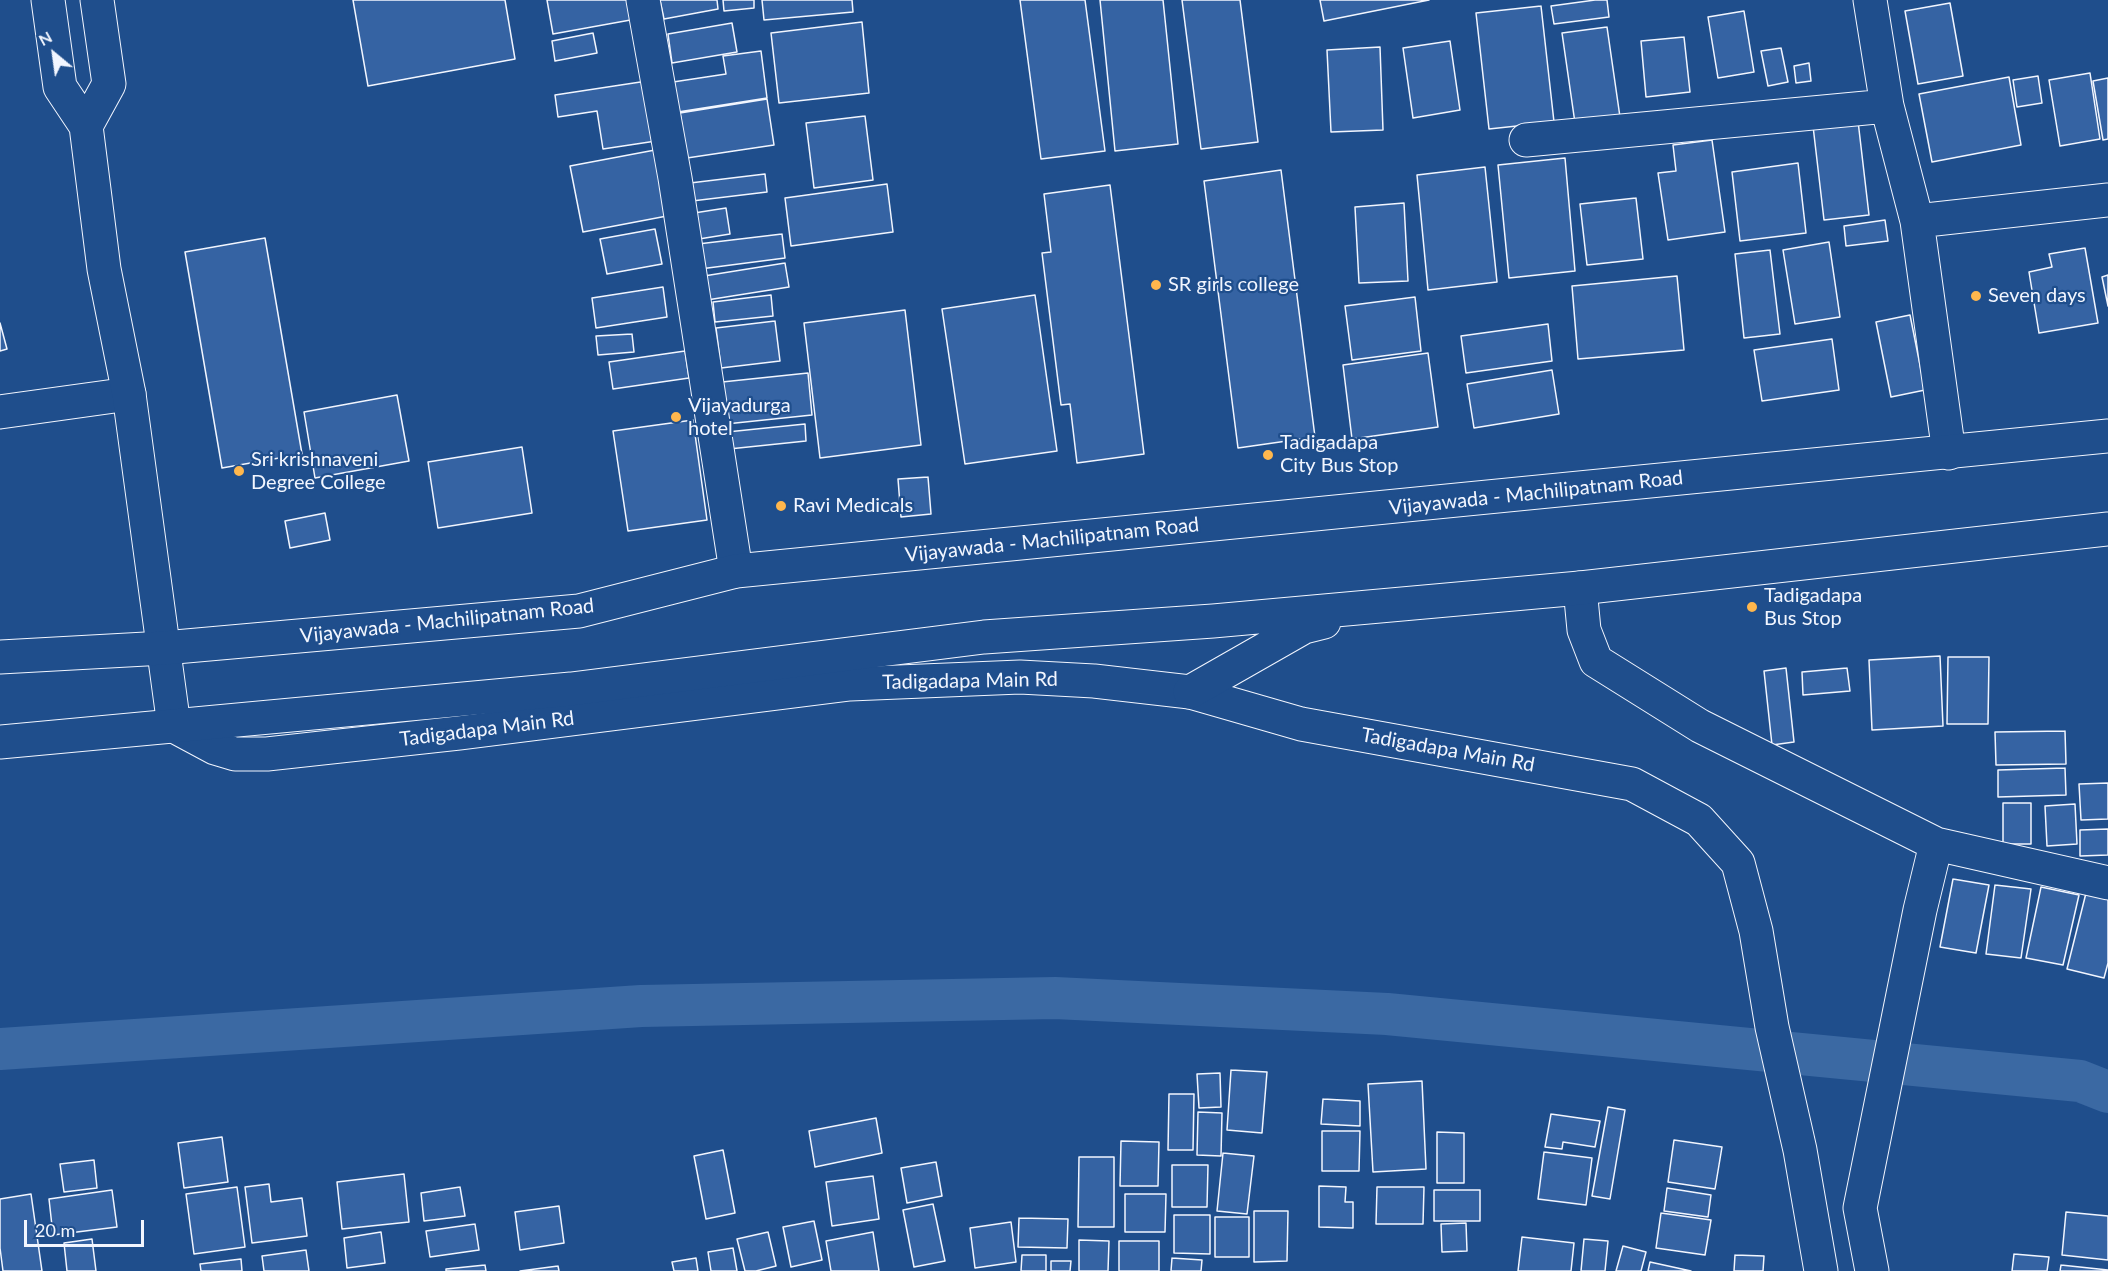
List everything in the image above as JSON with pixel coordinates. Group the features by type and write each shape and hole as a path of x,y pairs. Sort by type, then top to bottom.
{"main road":[{"path":"48,0 60,87 86,126 104,269 129,394 174,726"},
{"path":"86,126 109,84 97,0"},
{"path":"643,0 675,178 736,571"},
{"path":"1870,0 1887,106 1917,221 1949,453"},
{"path":"1526,140 1887,106"},
{"path":"1917,221 2108,200"},
{"path":"0,412 129,394"},
{"name":"Vijayawada - Machilipatnam Road","path":"0,657 164,648 579,611 736,571 2108,436"},
{"path":"0,742 571,689 984,636 1388,607 2108,529"},
{"path":"1580,588 1584,630 1596,660 1700,726 1936,844 2108,883"},
{"path":"1190,692 1304,627 1388,607"},
{"name":"Tadigadapa Main Rd","path":"174,726 215,747 235,754 267,754 459,733 850,684 1020,677 1094,681 1190,692 1301,724 1632,784 1698,820 1738,863 1756,931 1772,1027 1800,1150 1821,1271"},
{"path":"1872,1271 1860,1208 1920,910 1936,844"}],"building":[{"path":"353,0 505,0 515,59 368,86"},
{"path":"547,0 633,0 636,19 553,34"},
{"path":"660,0 717,0 718,9 664,19"},
{"path":"723,0 754,0 754,8 724,11"},
{"path":"762,0 852,0 853,12 764,20"},
{"path":"1020,0 1085,0 1105,151 1041,159"},
{"path":"1100,0 1163,0 1178,144 1115,151"},
{"path":"1182,0 1240,0 1258,142 1201,149"},
{"path":"1320,0 1429,0 1324,21"},
{"path":"1607,0 1609,17 1554,24 1551,6"},
{"path":"1950,3 1963,76 1918,84 1905,11"},
{"path":"1541,6 1554,122 1489,129 1476,13"},
{"path":"1744,11 1754,72 1718,78 1708,17"},
{"path":"862,22 869,93 779,103 771,33"},
{"path":"732,23 737,52 672,63 668,34"},
{"path":"1607,27 1620,117 1575,123 1562,33"},
{"path":"593,33 597,53 555,61 552,41"},
{"path":"1684,37 1690,92 1646,97 1641,41"},
{"path":"1450,41 1460,110 1413,118 1403,48"},
{"path":"1380,47 1383,130 1331,132 1327,50"},
{"path":"1781,48 1788,82 1768,86 1761,51"},
{"path":"761,51 767,98 678,112 673,82 726,74 723,56"},
{"path":"1809,63 1811,81 1796,83 1794,66"},
{"path":"2090,73 2100,139 2060,146 2049,80"},
{"path":"2038,76 2042,103 2017,107 2013,80"},
{"path":"2009,77 2021,145 1932,162 1919,94"},
{"path":"2108,78 2108,139 2103,140 2093,81"},
{"path":"647,81 656,141 603,149 597,111 558,117 555,95"},
{"path":"767,99 774,145 687,158 680,113"},
{"path":"865,116 873,180 814,188 806,123"},
{"path":"1858,121 1869,215 1824,220 1813,126"},
{"path":"1712,140 1725,232 1668,240 1658,173 1676,171 1673,145"},
{"path":"655,150 667,216 583,232 570,166"},
{"path":"1565,158 1575,271 1509,278 1498,165"},
{"path":"1798,163 1806,233 1740,241 1732,172"},
{"path":"1485,167 1497,282 1428,290 1417,175"},
{"path":"1281,170 1315,437 1238,448 1204,181"},
{"path":"765,174 767,192 692,201 690,183"},
{"path":"887,184 893,232 791,246 785,198"},
{"path":"1110,185 1144,454 1077,463 1070,404 1061,405 1042,253 1051,252 1044,194"},
{"path":"1636,198 1643,259 1587,265 1580,204"},
{"path":"1404,203 1408,281 1359,283 1355,207"},
{"path":"726,208 730,234 699,239 694,213"},
{"path":"1885,220 1888,241 1846,246 1844,226"},
{"path":"655,229 662,264 607,274 600,239"},
{"path":"782,234 785,258 700,269 698,244"},
{"path":"265,238 302,454 222,468 185,252"},
{"path":"1829,242 1840,317 1795,324 1783,250"},
{"path":"2085,248 2098,323 2039,333 2029,272 2052,267 2049,254"},
{"path":"1770,250 1780,334 1744,338 1735,254"},
{"path":"785,263 789,287 707,300 704,276"},
{"path":"2108,275 2108,306 2102,277"},
{"path":"1677,276 1684,350 1578,359 1572,286"},
{"path":"663,287 667,317 596,328 592,298"},
{"path":"771,295 773,316 715,322 713,302"},
{"path":"1035,295 1057,451 965,464 942,309"},
{"path":"1415,297 1421,351 1352,360 1345,306"},
{"path":"905,310 921,445 820,458 804,323"},
{"path":"1910,315 1925,390 1891,397 1876,322"},
{"path":"775,321 780,361 721,368 716,328"},
{"path":"0,323 7,349 0,351"},
{"path":"1548,324 1552,361 1466,373 1461,336"},
{"path":"632,334 634,352 598,355 596,336"},
{"path":"1832,339 1839,390 1762,401 1754,350"},
{"path":"685,351 689,378 613,389 609,362"},
{"path":"1428,353 1438,427 1352,439 1343,365"},
{"path":"1552,370 1559,414 1474,428 1467,384"},
{"path":"808,373 812,415 726,424 722,382"},
{"path":"397,395 409,461 315,478 304,412"},
{"path":"693,420 707,520 628,531 613,431"},
{"path":"805,424 806,441 729,449 727,432"},
{"path":"522,447 532,513 438,528 428,462"},
{"path":"928,477 931,514 901,517 898,479"},
{"path":"325,513 330,540 290,548 285,521"},
{"path":"1940,656 1943,726 1872,730 1869,660"},
{"path":"1948,657 1989,657 1988,724 1947,724"},
{"path":"1786,668 1794,742 1772,745 1764,671"},
{"path":"1847,668 1850,691 1803,695 1802,672"},
{"path":"2065,731 2066,764 1996,765 1995,732"},
{"path":"2065,768 2066,795 1998,797 1998,770"},
{"path":"2108,783 2108,819 2081,820 2079,784"},
{"path":"2003,803 2031,803 2031,844 2003,844"},
{"path":"2075,804 2077,844 2047,846 2045,806"},
{"path":"2108,829 2108,855 2080,856 2080,830"},
{"path":"1953,879 1989,885 1976,953 1940,947"},
{"path":"1995,885 2031,889 2021,958 1986,954"},
{"path":"2041,887 2079,895 2063,965 2026,958"},
{"path":"2087,889 2108,894 2108,963 2104,978 2067,969"},
{"path":"1231,1070 1267,1072 1262,1133 1227,1130"},
{"path":"1220,1073 1221,1107 1199,1108 1197,1074"},
{"path":"1422,1081 1426,1169 1373,1172 1368,1084"},
{"path":"1169,1094 1194,1094 1193,1150 1168,1150"},
{"path":"1323,1099 1360,1101 1360,1126 1321,1124"},
{"path":"1608,1107 1625,1110 1610,1199 1592,1196"},
{"path":"1198,1112 1222,1113 1221,1156 1197,1155"},
{"path":"1551,1114 1600,1121 1595,1147 1563,1142 1562,1149 1545,1147"},
{"path":"876,1118 882,1153 815,1167 809,1131"},
{"path":"1322,1131 1360,1131 1359,1171 1322,1171"},
{"path":"1437,1132 1464,1133 1464,1183 1437,1183"},
{"path":"222,1137 228,1182 184,1188 178,1143"},
{"path":"1674,1140 1722,1147 1715,1189 1668,1182"},
{"path":"1121,1141 1159,1142 1158,1186 1120,1186"},
{"path":"723,1150 735,1213 706,1219 694,1156"},
{"path":"1544,1152 1592,1158 1586,1205 1538,1199"},
{"path":"1223,1153 1254,1156 1247,1214 1217,1211"},
{"path":"1079,1157 1114,1157 1114,1227 1078,1227"},
{"path":"94,1160 97,1188 64,1192 60,1164"},
{"path":"936,1162 942,1196 907,1203 901,1168"},
{"path":"1172,1165 1208,1165 1207,1207 1172,1207"},
{"path":"404,1174 409,1222 342,1229 337,1182"},
{"path":"873,1176 879,1219 832,1226 826,1182"},
{"path":"269,1184 271,1202 302,1198 307,1236 252,1243 245,1187"},
{"path":"1319,1186 1346,1187 1345,1202 1353,1202 1353,1228 1319,1227"},
{"path":"237,1187 245,1247 194,1254 186,1194"},
{"path":"460,1187 465,1216 424,1221 421,1193"},
{"path":"1377,1187 1424,1187 1423,1224 1376,1224"},
{"path":"1667,1188 1711,1195 1708,1217 1664,1211"},
{"path":"112,1190 117,1227 53,1235 49,1199"},
{"path":"1434,1190 1480,1190 1480,1221 1434,1221"},
{"path":"31,1194 42,1271 3,1271 0,1248 0,1199"},
{"path":"1125,1194 1166,1194 1165,1232 1125,1232"},
{"path":"933,1204 945,1261 914,1267 903,1210"},
{"path":"559,1206 564,1243 520,1250 515,1212"},
{"path":"1254,1211 1288,1211 1287,1261 1254,1262"},
{"path":"2066,1212 2108,1216 2108,1260 2062,1255"},
{"path":"1661,1213 1711,1220 1705,1255 1656,1248"},
{"path":"1174,1215 1210,1215 1210,1254 1174,1253"},
{"path":"1215,1217 1249,1217 1249,1257 1215,1257"},
{"path":"1019,1218 1068,1219 1067,1248 1018,1247"},
{"path":"814,1221 822,1260 791,1267 783,1227"},
{"path":"1011,1222 1016,1262 975,1268 970,1228"},
{"path":"1466,1223 1467,1251 1442,1252 1441,1224"},
{"path":"475,1224 479,1250 430,1257 426,1231"},
{"path":"381,1232 385,1263 347,1268 344,1238"},
{"path":"768,1232 776,1266 745,1271 737,1239"},
{"path":"873,1232 879,1271 831,1271 826,1241"},
{"path":"1522,1237 1574,1243 1571,1271 1518,1271"},
{"path":"92,1239 96,1271 67,1271 64,1243"},
{"path":"1584,1239 1608,1241 1605,1271 1581,1271"},
{"path":"1079,1240 1109,1241 1108,1271 1079,1271"},
{"path":"1119,1241 1159,1241 1159,1271 1119,1271"},
{"path":"1623,1246 1646,1252 1641,1271 1616,1271"},
{"path":"733,1248 737,1271 711,1271 708,1252"},
{"path":"306,1250 309,1271 264,1271 262,1256"},
{"path":"2014,1254 2049,1257 2047,1271 2012,1271"},
{"path":"1022,1255 1046,1255 1046,1271 1021,1271"},
{"path":"1735,1255 1764,1256 1763,1271 1734,1271"},
{"path":"696,1258 698,1271 674,1271 672,1262"},
{"path":"1172,1258 1202,1260 1201,1271 1171,1271"},
{"path":"241,1259 242,1271 201,1271 200,1264"},
{"path":"1051,1261 1071,1261 1070,1271 1051,1271"},
{"path":"1650,1262 1691,1271 1648,1271"},
{"path":"485,1265 486,1271 446,1271 446,1269"},
{"path":"2061,1265 2108,1270 2108,1271 2060,1271"},
{"path":"558,1266 559,1271 520,1271"}],"waterway":[{"path":"0,1049 641,1006 1055,998 1387,1014 2080,1081 2108,1092"}],"place":[{"name":"SR girls college","path":"1156,285"},
{"name":"Seven days","path":"1976,296"},
{"name":"Vijayadurga hotel","path":"676,417"},
{"name":"Tadigadapa City Bus Stop","path":"1268,455"},
{"name":"Sri krishnaveni Degree College","path":"239,471"},
{"name":"Ravi Medicals","path":"781,506"},
{"name":"Tadigadapa Bus Stop","path":"1752,607"}]}
